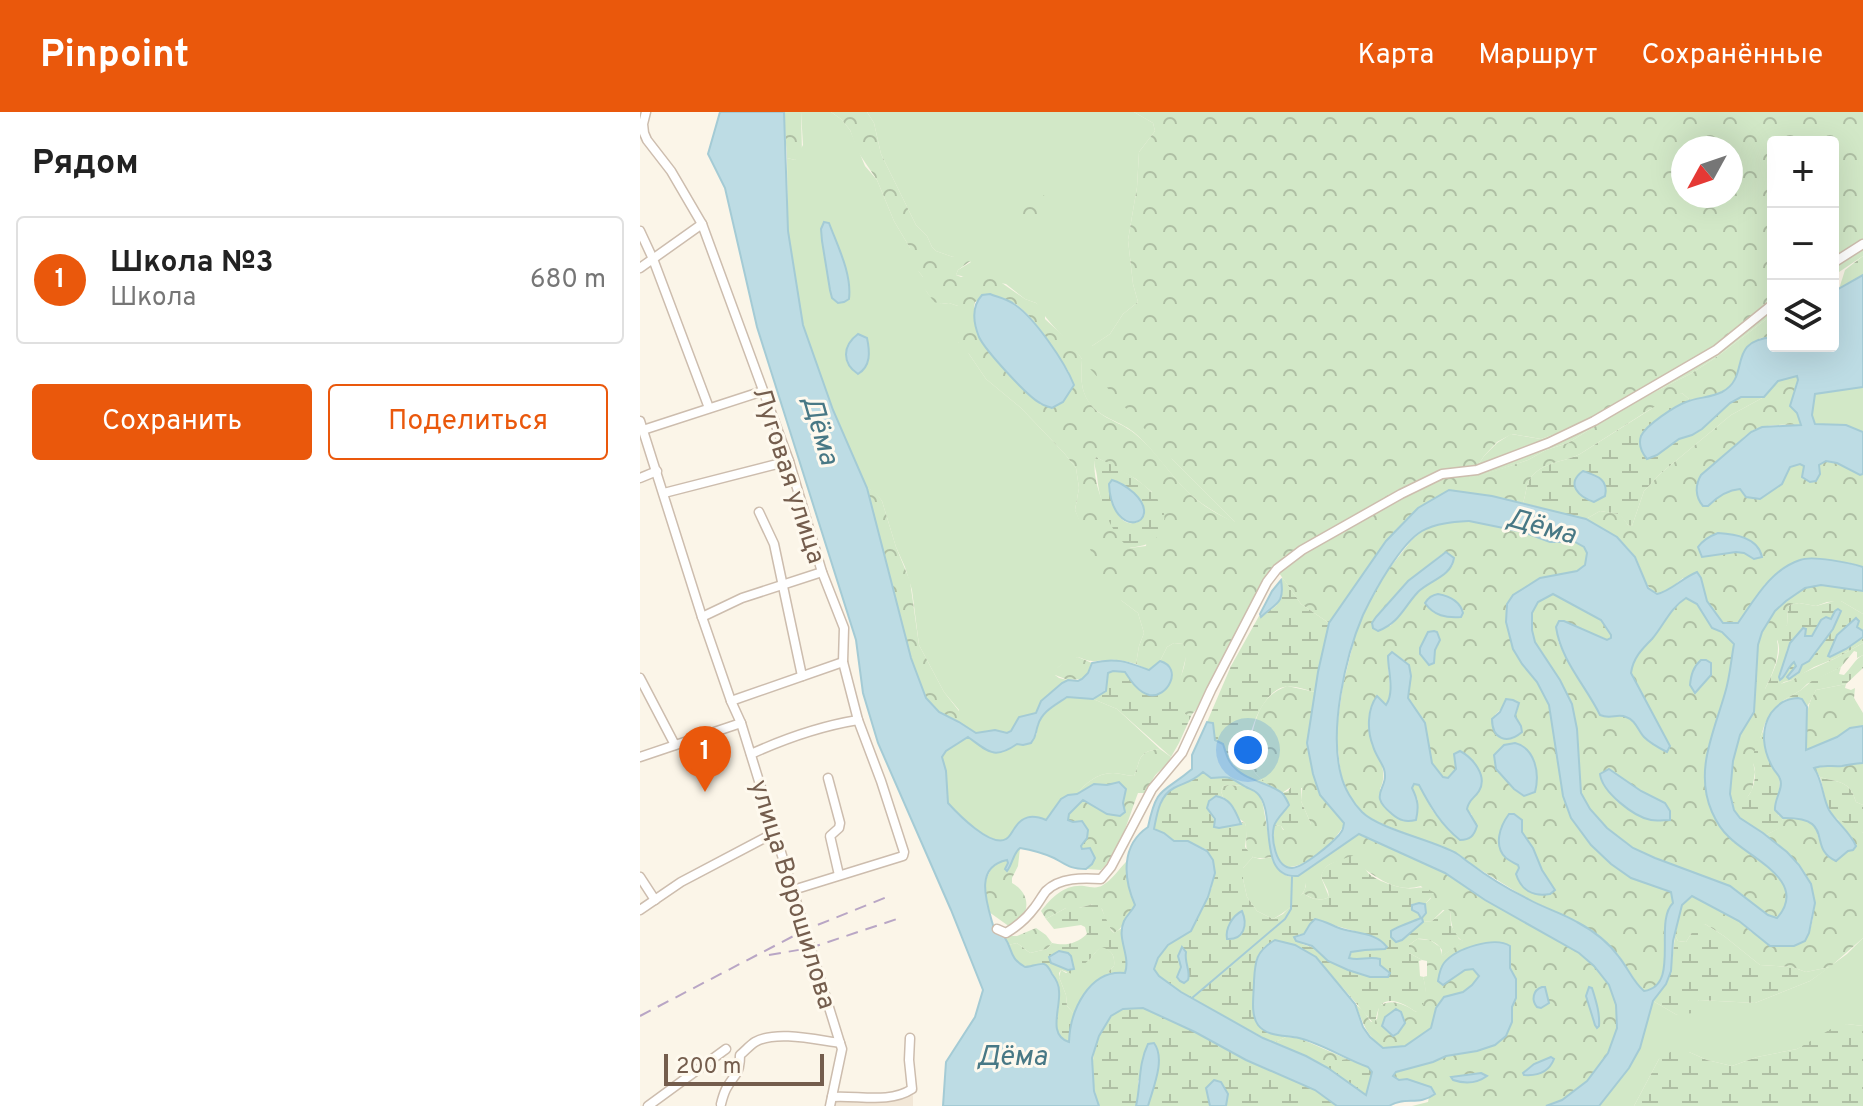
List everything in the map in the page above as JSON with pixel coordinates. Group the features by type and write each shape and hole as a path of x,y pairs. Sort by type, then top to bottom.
{"street":[{"name":"Луговая улица","path":"646,112 643,124 647,140 671,171 702,224 789,461 822,572 844,628 843,662 858,720 904,852 903,856 839,875"},
{"path":"640,268 702,224"},
{"path":"640,231 709,408"},
{"path":"1839,259 1863,244"},
{"path":"997,929 1006,933 1019,926 1051,887 1066,880 1101,879 1111,867 1152,789 1182,753 1211,690 1267,582 1277,569 1302,550 1442,474 1477,470 1548,443 1594,421 1716,350 1767,308"},
{"path":"642,425 763,391"},
{"name":"улица Ворошилова","path":"642,425 702,617 751,754 841,1046"},
{"path":"664,493 789,461"},
{"path":"640,478 657,471"},
{"path":"759,512 774,544 802,676"},
{"path":"702,617 742,598 822,572"},
{"path":"731,701 843,662"},
{"path":"640,678 675,745"},
{"path":"751,754 837,723 858,720"},
{"path":"640,757 741,723"},
{"path":"793,890 839,875 830,836 840,823 828,778"},
{"path":"640,910 681,882 774,833"},
{"path":"640,877 655,900"},
{"path":"721,1104 725,1089 738,1073 740,1055 754,1042 778,1036 841,1046 831,1101 847,1096 872,1098 902,1095 912,1089 910,1038"},
{"path":"648,1106 726,1049"}],"shaded area":[{"path":"913,1095 913,1106 834,1106 835,1100 877,1101"}],"green space":[{"path":"784,112 801,112 802,154 795,160 787,158"},
{"path":"801,112 831,112 850,130 865,166 877,180 894,221 910,248 926,290 941,304 958,306 958,342 986,379 1021,408 1076,468 1079,488 1075,510 1122,601 1138,613 1144,633 1136,664 1117,660 1091,661 1078,657 1064,663 1055,675 1068,680 1041,701 1036,713 1007,733 995,730 976,733 959,722 959,710 944,692 919,645 912,590 882,501 867,488 833,410 803,325 788,231 787,158 795,160 803,145"},
{"path":"831,112 867,112 874,123 881,154 916,225 936,251 953,257 963,241 968,240 979,247 977,256 956,275 961,277 977,271 989,274 1036,303 1045,313 1045,319 1070,342 1082,359 1092,346 1110,334 1123,314 1138,302 1128,240 1139,152 1155,131 1153,123 1134,112 1863,112 1863,240 1839,256 1839,136 1767,136 1767,304 1714,347 1580,425 1541,439 1512,434 1497,442 1469,479 1568,443 1627,406 1692,373 1767,319 1767,337 1760,338 1740,361 1737,376 1727,389 1710,398 1690,400 1682,393 1580,454 1544,467 1532,476 1523,503 1449,490 1418,508 1386,541 1329,623 1301,604 1274,566 1256,594 1196,710 1186,715 1176,697 1184,668 1183,644 1174,643 1167,647 1160,661 1149,670 1136,664 1144,633 1138,613 1122,601 1097,567 1075,510 1079,488 1076,468 1021,408 986,379 969,354 961,350 958,342 958,306 934,302 923,287 923,277 914,266 910,248 894,221 877,180 858,152 850,130","holes":["990,294 1022,309 1069,372 1052,408 1040,404 1012,378 982,339 974,314 975,302","1082,360 1173,460 1235,522 1198,501 1142,439 1093,407 1084,392","1096,457 1136,479 1152,492 1146,546 1130,548 1116,531 1099,491 1094,466"]},
{"path":"867,112 1134,112 1153,123 1155,131 1139,152 1128,240 1138,302 1123,314 1110,334 1092,346 1173,460 1237,524 1196,499 1137,435 1093,407 1082,386 1082,359 1036,303 1025,299 1006,284 956,275 958,270 971,262 936,251 916,225 881,154 874,123"},
{"path":"1036,193 1049,201 1052,213 1046,224 1029,228 1018,209 1027,194"},
{"path":"1863,240 1863,256 1839,272 1839,256"},
{"path":"1863,256 1863,275 1839,289 1845,270"},
{"path":"1767,304 1767,319 1692,373 1627,406 1568,443 1468,480 1484,456 1511,434 1541,439 1580,425 1714,347"},
{"path":"1797,376 1798,380 1793,394 1801,425 1762,427 1744,437 1727,465 1717,496 1736,489 1781,484 1790,467 1800,463 1804,465 1802,477 1820,475 1819,465 1826,461 1863,474 1863,567 1847,562 1765,584 1738,624 1723,623 1707,601 1701,579 1683,578 1666,592 1657,594 1648,586 1629,549 1612,534 1586,519 1600,511 1620,514 1632,526 1644,491 1660,474 1731,415 1764,397 1778,381"},
{"path":"1863,387 1863,432 1846,425 1815,424 1812,415 1815,394"},
{"path":"1682,393 1690,400 1653,424 1657,455 1679,439 1702,429 1741,396 1764,397 1731,415 1660,474 1644,491 1632,526 1619,514 1600,511 1586,519 1523,503 1528,483 1538,471 1580,454 1670,397"},
{"path":"1096,457 1132,476 1155,495 1162,506 1164,518 1161,531 1152,542 1129,548 1116,533 1098,486","holes":["1117,481 1141,502 1144,514 1138,522 1128,523 1119,516 1109,492"]},
{"path":"867,488 875,491 882,501 910,581 919,645 944,692 959,711 959,722 939,712 926,698 911,658"},
{"path":"1469,521 1523,532 1550,542 1575,542 1587,553 1585,565 1577,571 1540,578 1513,595 1522,664 1537,682 1549,705 1563,796 1571,818 1591,845 1611,864 1631,878 1671,892 1672,909 1663,970 1658,984 1652,989 1644,991 1620,957 1578,922 1528,899 1457,854 1363,814 1348,793 1341,775 1336,733 1343,685 1356,632 1384,575 1411,541 1422,531 1441,523","holes":["1442,554 1453,565 1417,594 1390,626 1376,617 1408,581","1429,632 1438,646 1434,663 1422,657 1422,647","1388,666 1410,687 1408,698 1425,723 1432,763 1443,777 1448,778 1457,769 1460,751 1470,757 1482,777 1476,795 1469,801 1467,809 1472,815 1450,832 1432,810 1419,785 1414,784 1412,788 1418,800 1380,789 1382,767 1369,725 1371,714 1380,701 1387,705 1391,698","1504,702 1518,709 1514,738 1504,739 1495,734 1495,715","1501,827 1522,832 1554,890 1518,865 1498,843"]},
{"path":"1282,577 1301,604 1329,623 1315,692 1284,687 1268,698 1255,721 1248,758 1255,773 1273,788 1248,778 1236,768 1223,744 1215,740 1213,723 1207,722 1231,666 1259,616 1278,603"},
{"path":"1821,585 1863,591 1863,614 1841,601 1816,606 1790,605 1787,625 1777,641 1775,665 1765,689 1792,680 1863,643 1863,655 1857,658 1854,651 1841,667 1784,700 1765,723 1753,762 1752,790 1744,803 1732,803 1733,761 1740,735 1754,712 1758,645 1762,632 1775,611 1786,601 1805,588"},
{"path":"1553,593 1601,620 1611,638 1558,641 1562,651 1600,715 1630,718 1645,737 1669,750 1670,746 1631,673 1636,658 1675,607 1686,598 1697,604 1712,628 1722,632 1734,645 1728,681 1707,755 1707,794 1711,809 1727,834 1768,867 1784,885 1784,906 1776,918 1730,886 1633,848 1607,828 1590,809 1581,793 1577,729 1545,656 1535,642 1532,613 1538,602","holes":["1609,769 1665,803 1624,806 1601,781"]},
{"path":"1841,601 1863,614 1863,643 1769,692 1765,689 1779,652 1776,633 1787,625 1788,608 1799,603 1816,606","holes":["1835,611 1839,614 1833,629 1799,672 1793,677 1791,674 1795,662 1787,669 1785,676 1779,677 1787,649 1801,630 1807,637 1812,635 1820,622 1831,620"]},
{"path":"1174,643 1183,644 1187,653 1179,685 1169,685 1172,676 1160,661 1167,647"},
{"path":"1863,655 1863,668 1846,684 1816,690 1807,707 1798,698 1784,700 1813,680 1841,667 1839,674 1844,675"},
{"path":"1078,657 1092,663 1082,679 1068,680 1055,675 1055,670 1067,659"},
{"path":"1125,672 1138,688 1164,690 1169,685 1179,685 1179,705 1186,715 1192,714 1171,757 1117,709 1093,699 1106,691 1108,673"},
{"path":"1846,684 1845,688 1855,688 1854,698 1863,713 1863,726 1850,728 1805,751 1808,711 1816,690"},
{"path":"1287,686 1315,692 1307,743 1320,795 1344,823 1335,838 1316,855 1306,862 1287,867 1280,863 1276,854 1274,825 1281,826 1283,830 1311,824 1301,801 1302,788 1291,787 1282,793 1272,787 1255,773 1248,755 1261,707 1271,695"},
{"path":"1067,697 1093,699 1117,709 1160,749 1144,754 1134,776 1107,773 1097,777 1077,794 1062,800 1046,821 1016,825 1005,840 991,838 957,814 948,802 945,786 942,757 946,751 968,737 984,749 1010,749 1017,744 1023,745 1037,734 1043,716"},
{"path":"1763,731 1774,771 1780,777 1778,815 1783,818 1780,828 1766,835 1741,818 1732,803 1747,798 1753,787 1753,756"},
{"path":"1160,749 1171,757 1144,793 1138,793 1114,853 1101,870 1086,869 1092,864 1082,849 1073,822 1068,820 1069,814 1083,800 1107,814 1123,804 1126,790 1101,784 1077,794 1102,775 1134,776 1144,754"},
{"path":"1863,763 1863,805 1856,802 1847,786 1820,777 1814,768"},
{"path":"1203,772 1211,778 1229,777 1244,786 1223,786 1223,797 1215,796 1207,808 1219,828 1245,823 1245,847 1253,857 1243,868 1243,879 1247,897 1257,911 1273,919 1283,914 1303,893 1315,899 1329,897 1321,877 1324,869 1352,856 1360,858 1369,873 1381,881 1405,888 1424,888 1434,894 1425,904 1413,904 1413,911 1422,918 1393,929 1391,937 1405,938 1423,922 1432,921 1447,908 1450,911 1451,925 1459,939 1464,941 1441,957 1442,950 1431,941 1417,939 1409,945 1409,953 1422,960 1419,961 1420,976 1423,977 1425,992 1420,1009 1416,1012 1399,1003 1386,1002 1379,1008 1374,1024 1343,988 1295,945 1275,941 1264,947 1257,957 1254,1008 1270,1033 1286,1037 1273,1043 1181,992 1159,976 1154,969 1158,958 1168,945 1191,931 1212,887 1207,850 1188,841 1173,841 1154,829 1165,795","holes":["1310,924 1333,925 1372,936 1385,949 1352,952 1349,959 1379,959 1383,968 1363,975 1328,961 1317,949 1302,944 1299,934 1304,934"]},
{"path":"1820,777 1847,786 1856,802 1863,805 1863,833 1830,812"},
{"path":"1297,779 1301,781 1301,801 1311,824 1302,834 1289,837 1281,826 1274,825 1289,805 1282,793 1288,791"},
{"path":"1223,786 1244,786 1259,794 1272,857 1253,857 1249,854 1245,823 1237,817 1221,791"},
{"path":"1783,818 1808,821 1814,826 1827,854 1835,861 1848,851 1853,839 1837,819 1863,833 1863,938 1830,967 1806,972 1792,967 1760,965 1705,924 1686,942 1678,941 1675,935 1682,905 1693,896 1739,921 1751,932 1794,946 1805,938 1815,903 1787,852 1766,835 1779,828"},
{"path":"1359,834 1445,873 1485,900 1579,953 1609,984 1616,1005 1617,1027 1608,1053 1587,1081 1562,1100 1546,1106 1412,1106 1428,1102 1431,1087 1407,1079 1399,1080 1393,1075 1396,1072 1446,1056 1477,1051 1512,1022 1516,979 1510,968 1511,958 1499,942 1468,948 1452,956 1454,978 1465,970 1473,969 1479,976 1473,985 1434,1019 1431,1028 1405,1046 1383,1048 1368,1033 1355,1004 1371,1022 1377,1019 1379,1006 1388,1002 1403,1004 1416,1012 1424,996 1423,977 1427,976 1427,961 1409,953 1409,945 1417,939 1430,940 1440,947 1442,956 1463,941 1454,932 1450,911 1443,910 1432,921 1423,922 1425,904 1431,898 1421,886 1410,888 1390,884 1347,858 1326,868 1321,877 1329,897 1316,899 1303,893 1306,871","holes":["1553,1059 1542,1072 1524,1075 1536,1064"]},
{"path":"1020,848 1012,883 1023,893 1026,905 1022,917 1010,927 989,912 983,886 992,867 1006,859 1008,863"},
{"path":"1253,857 1272,857 1285,875 1294,876 1306,871 1304,891 1290,907 1273,919 1257,911 1247,897 1243,868"},
{"path":"1126,862 1130,894 1135,905 1117,931 1114,933 1102,909 1093,904 1066,908 1046,919 1041,911 1060,892 1077,886 1101,886"},
{"path":"1100,905 1114,933 1122,928 1125,973 1110,974 1114,966 1113,956 1102,947 1072,974 1061,970 1059,977 1067,1006 1075,1015 1069,1043 1057,1029 1058,992 1050,969 1042,964 1025,968 1014,958 1008,945 1017,943 1030,953 1047,949 1052,943 1075,942 1087,934 1085,927 1054,929 1046,919 1066,908"},
{"path":"1705,924 1760,965 1792,967 1806,972 1830,967 1810,981 1755,1003 1699,1000 1693,1013 1677,1015 1653,1001 1666,984 1671,971 1675,935 1678,941 1686,942 1696,926"},
{"path":"1036,928 1052,943 1047,949 1030,953 1017,943 1008,945 1005,936 1017,936"},
{"path":"1863,938 1863,1026 1847,1024 1797,1049 1732,1066 1689,1052 1659,1059 1634,1106 1599,1106 1629,1068 1640,1048 1653,1001 1677,1015 1699,1000 1755,1003 1810,981"},
{"path":"1102,946 1112,954 1114,966 1110,974 1088,990 1075,1015 1067,1006 1059,977 1061,970 1066,973 1083,964"},
{"path":"1143,1008 1246,1060 1315,1090 1337,1106 1148,1106 1159,1060 1138,1081 1136,1106 1099,1106 1093,1065 1100,1036 1117,1011"},
{"path":"1836,1026 1863,1026 1863,1106 1634,1106 1659,1059 1672,1051 1689,1052 1732,1066 1797,1049"},
{"path":"1286,1037 1299,1038 1347,1059 1321,1064 1273,1043"},
{"path":"1347,1059 1368,1067 1372,1072 1366,1096 1321,1064"}],"water":[{"name":"Дёма","path":"720,112 784,112 788,231 803,325 833,410 867,488 911,658 926,698 939,712 976,733 995,730 1007,733 1019,717 1036,713 1041,701 1062,683 1082,679 1092,663 1122,661 1149,670 1160,661 1171,670 1167,688 1156,695 1141,691 1125,672 1113,671 1108,673 1106,691 1093,699 1067,697 1046,712 1031,743 1017,744 997,753 968,737 942,757 948,803 992,839 1006,839 1024,819 1036,817 1046,820 1061,799 1094,784 1119,782 1126,789 1125,812 1120,816 1107,814 1083,800 1069,814 1068,820 1082,821 1088,830 1081,846 1082,849 1090,848 1095,858 1086,869 1020,848 1007,871 1007,860 989,870 986,879 986,899 994,929 1005,938 1020,964 1025,967 1045,965 1057,982 1059,998 1056,1020 1062,1038 1069,1042 1078,1005 1092,985 1112,974 1125,973 1122,928 1135,905 1128,884 1129,852 1139,834 1148,827 1158,796 1192,769 1192,755 1207,722 1213,723 1215,740 1223,744 1235,768 1278,790 1287,800 1289,805 1273,831 1278,858 1286,867 1303,864 1324,849 1343,829 1344,823 1320,795 1307,743 1329,623 1386,541 1418,508 1449,490 1492,496 1586,519 1617,537 1635,557 1648,588 1657,594 1697,572 1707,601 1723,623 1738,623 1772,578 1800,560 1822,559 1863,567 1863,591 1821,585 1805,588 1775,611 1758,645 1754,712 1740,735 1733,761 1730,794 1734,810 1740,818 1787,852 1811,884 1815,903 1805,941 1794,946 1770,946 1739,921 1692,896 1682,905 1673,941 1671,971 1666,984 1653,1001 1640,1048 1629,1068 1599,1106 1546,1106 1562,1100 1587,1081 1608,1053 1617,1028 1616,1005 1609,985 1594,966 1579,953 1485,900 1445,873 1359,834 1298,876 1285,874 1276,867 1272,856 1266,814 1257,793 1230,778 1211,778 1203,772 1169,791 1156,817 1154,829 1174,841 1188,841 1207,851 1213,860 1215,873 1208,897 1191,931 1168,945 1158,958 1154,969 1159,976 1181,992 1263,1038 1328,1068 1366,1095 1372,1072 1368,1067 1308,1041 1266,1032 1258,1025 1253,1010 1254,974 1256,962 1264,948 1275,940 1295,945 1316,957 1355,1004 1370,1037 1383,1048 1405,1046 1431,1028 1436,1008 1444,997 1463,992 1479,976 1473,969 1465,970 1443,985 1438,981 1439,974 1450,958 1476,945 1503,943 1510,946 1510,968 1516,979 1512,1022 1506,1036 1495,1045 1446,1056 1396,1072 1393,1076 1431,1087 1435,1094 1429,1098 1389,1106 1337,1106 1315,1090 1246,1060 1143,1008 1123,1009 1111,1016 1099,1036 1092,1058 1094,1091 1099,1106 943,1106 946,1062 975,1017 983,990 878,743 863,693 856,640 757,327 725,188 708,154","holes":["1469,521 1523,532 1550,542 1575,542 1587,553 1585,565 1577,571 1540,578 1513,595 1507,604 1506,622 1513,649 1549,705 1563,796 1571,818 1591,845 1611,864 1631,878 1671,892 1673,903 1665,924 1664,966 1655,987 1644,991 1605,942 1571,919 1506,887 1456,853 1370,818 1355,804 1342,780 1338,757 1338,716 1350,651 1363,615 1388,569 1414,537 1433,526","1553,594 1601,620 1611,635 1607,640 1564,621 1559,621 1556,627 1568,662 1600,715 1629,718 1642,735 1667,752 1670,746 1631,673 1636,658 1671,612 1686,598 1697,604 1712,628 1722,632 1734,644 1727,687 1705,767 1707,797 1724,831 1782,882 1786,893 1785,905 1777,918 1768,915 1730,886 1633,848 1607,828 1590,809 1581,793 1577,729 1572,704 1535,642 1532,630 1532,613 1538,602"]},
{"path":"824,222 829,223 846,270 849,299 844,302 838,303 832,298 830,290 822,241"},
{"path":"1863,275 1863,387 1815,394 1812,415 1815,424 1846,425 1863,432 1863,474 1826,461 1819,465 1820,474 1816,481 1810,482 1802,477 1804,466 1800,464 1790,467 1782,484 1760,499 1746,497 1740,489 1722,494 1708,506 1700,502 1697,491 1701,475 1751,432 1762,427 1801,425 1797,413 1790,406 1797,376 1778,381 1764,397 1741,397 1730,403 1702,429 1647,459 1640,446 1644,432 1661,416 1681,404 1718,394 1731,385 1749,345 1767,338 1767,352 1839,352 1839,289"},
{"path":"990,294 1022,310 1056,353 1074,385 1063,402 1052,408 1034,399 983,343 975,326 974,315 978,300 982,295"},
{"path":"858,334 867,338 869,353 865,367 858,374 849,365 846,354 849,344"},
{"path":"1583,471 1603,482 1605,496 1594,502 1576,490 1575,481"},
{"path":"1112,480 1134,493 1142,504 1144,513 1141,519 1127,521 1119,515 1112,503 1109,484"},
{"path":"1718,533 1751,541 1762,557 1754,559 1736,552 1702,557 1698,547"},
{"path":"1446,552 1454,558 1449,570 1418,592 1391,623 1378,631 1373,628 1376,617 1408,581"},
{"path":"1281,580 1280,599 1261,617 1272,591"},
{"path":"1438,594 1457,602 1462,609 1461,617 1432,611 1425,603"},
{"path":"1838,609 1841,611 1833,629 1809,661 1789,679 1787,677 1796,666 1794,662 1780,680 1790,643 1803,628 1806,629 1805,636 1812,636 1821,620 1826,617 1831,619"},
{"path":"1856,618 1863,637 1846,649 1828,656 1837,635"},
{"path":"1434,631 1440,640 1434,663 1429,665 1420,654 1420,648 1428,632"},
{"path":"1392,652 1409,665 1408,698 1425,723 1432,763 1443,777 1448,778 1456,769 1454,754 1460,751 1470,758 1480,774 1479,791 1467,809 1477,826 1469,838 1460,840 1447,828 1419,785 1414,784 1412,788 1417,804 1416,820 1398,818 1381,801 1384,769 1371,740 1369,720 1377,696 1386,705 1389,700 1388,656"},
{"path":"1701,660 1711,663 1711,675 1695,693 1690,685 1691,678"},
{"path":"1798,698 1807,707 1806,750 1850,728 1863,726 1863,763 1814,768 1829,810 1856,846 1836,861 1823,849 1816,828 1810,822 1783,818 1775,810 1781,782 1767,755 1765,726 1777,707"},
{"path":"1506,699 1519,703 1515,716 1522,732 1506,739 1495,731 1492,719 1500,712"},
{"path":"1515,743 1527,750 1536,769 1535,792 1524,796 1496,769 1494,755 1504,745"},
{"path":"1609,769 1665,803 1670,811 1670,820 1644,818 1620,803 1602,781 1600,774"},
{"path":"1216,796 1229,803 1241,824 1214,827 1215,819 1207,808 1209,801"},
{"path":"1509,814 1522,820 1522,832 1555,890 1550,894 1533,893 1524,888 1516,874 1518,865 1502,853 1499,836"},
{"path":"1425,904 1423,922 1396,942 1391,937 1391,931 1421,918 1412,910 1412,905"},
{"path":"1242,911 1245,921 1243,931 1233,939 1227,939 1230,923"},
{"path":"1315,919 1382,942 1387,947 1385,949 1351,952 1349,958 1380,959 1380,965 1390,973 1388,977 1370,977 1348,970 1328,961 1312,946 1296,941 1294,937 1304,934"},
{"path":"1182,947 1186,952 1189,974 1184,983 1177,977 1181,967 1178,956"},
{"path":"1059,951 1071,956 1074,969 1068,970 1051,963 1049,957"},
{"path":"1545,987 1549,1003 1541,1008 1537,1007 1534,998"},
{"path":"1589,987 1592,988 1597,1007 1597,1028 1586,996"},
{"path":"1396,1009 1401,1012 1405,1023 1393,1036 1382,1026 1385,1017"},
{"path":"1154,1043 1159,1057 1155,1082 1148,1106 1136,1106 1143,1059 1148,1044"},
{"path":"1551,1057 1554,1059 1546,1070 1524,1075 1534,1064"},
{"path":"1481,1073 1487,1076 1479,1081 1457,1081 1451,1077"},
{"path":"1214,1080 1221,1082 1228,1094 1226,1106 1210,1106 1206,1088"}],"waterway":[{"path":"1192,998 1285,919 1291,909 1292,877"}],"railway":[{"path":"640,1016 805,930 892,895"},
{"path":"769,955 810,948 903,917"}],"place":[{"name":"Школа №3","path":"705,792"}]}
